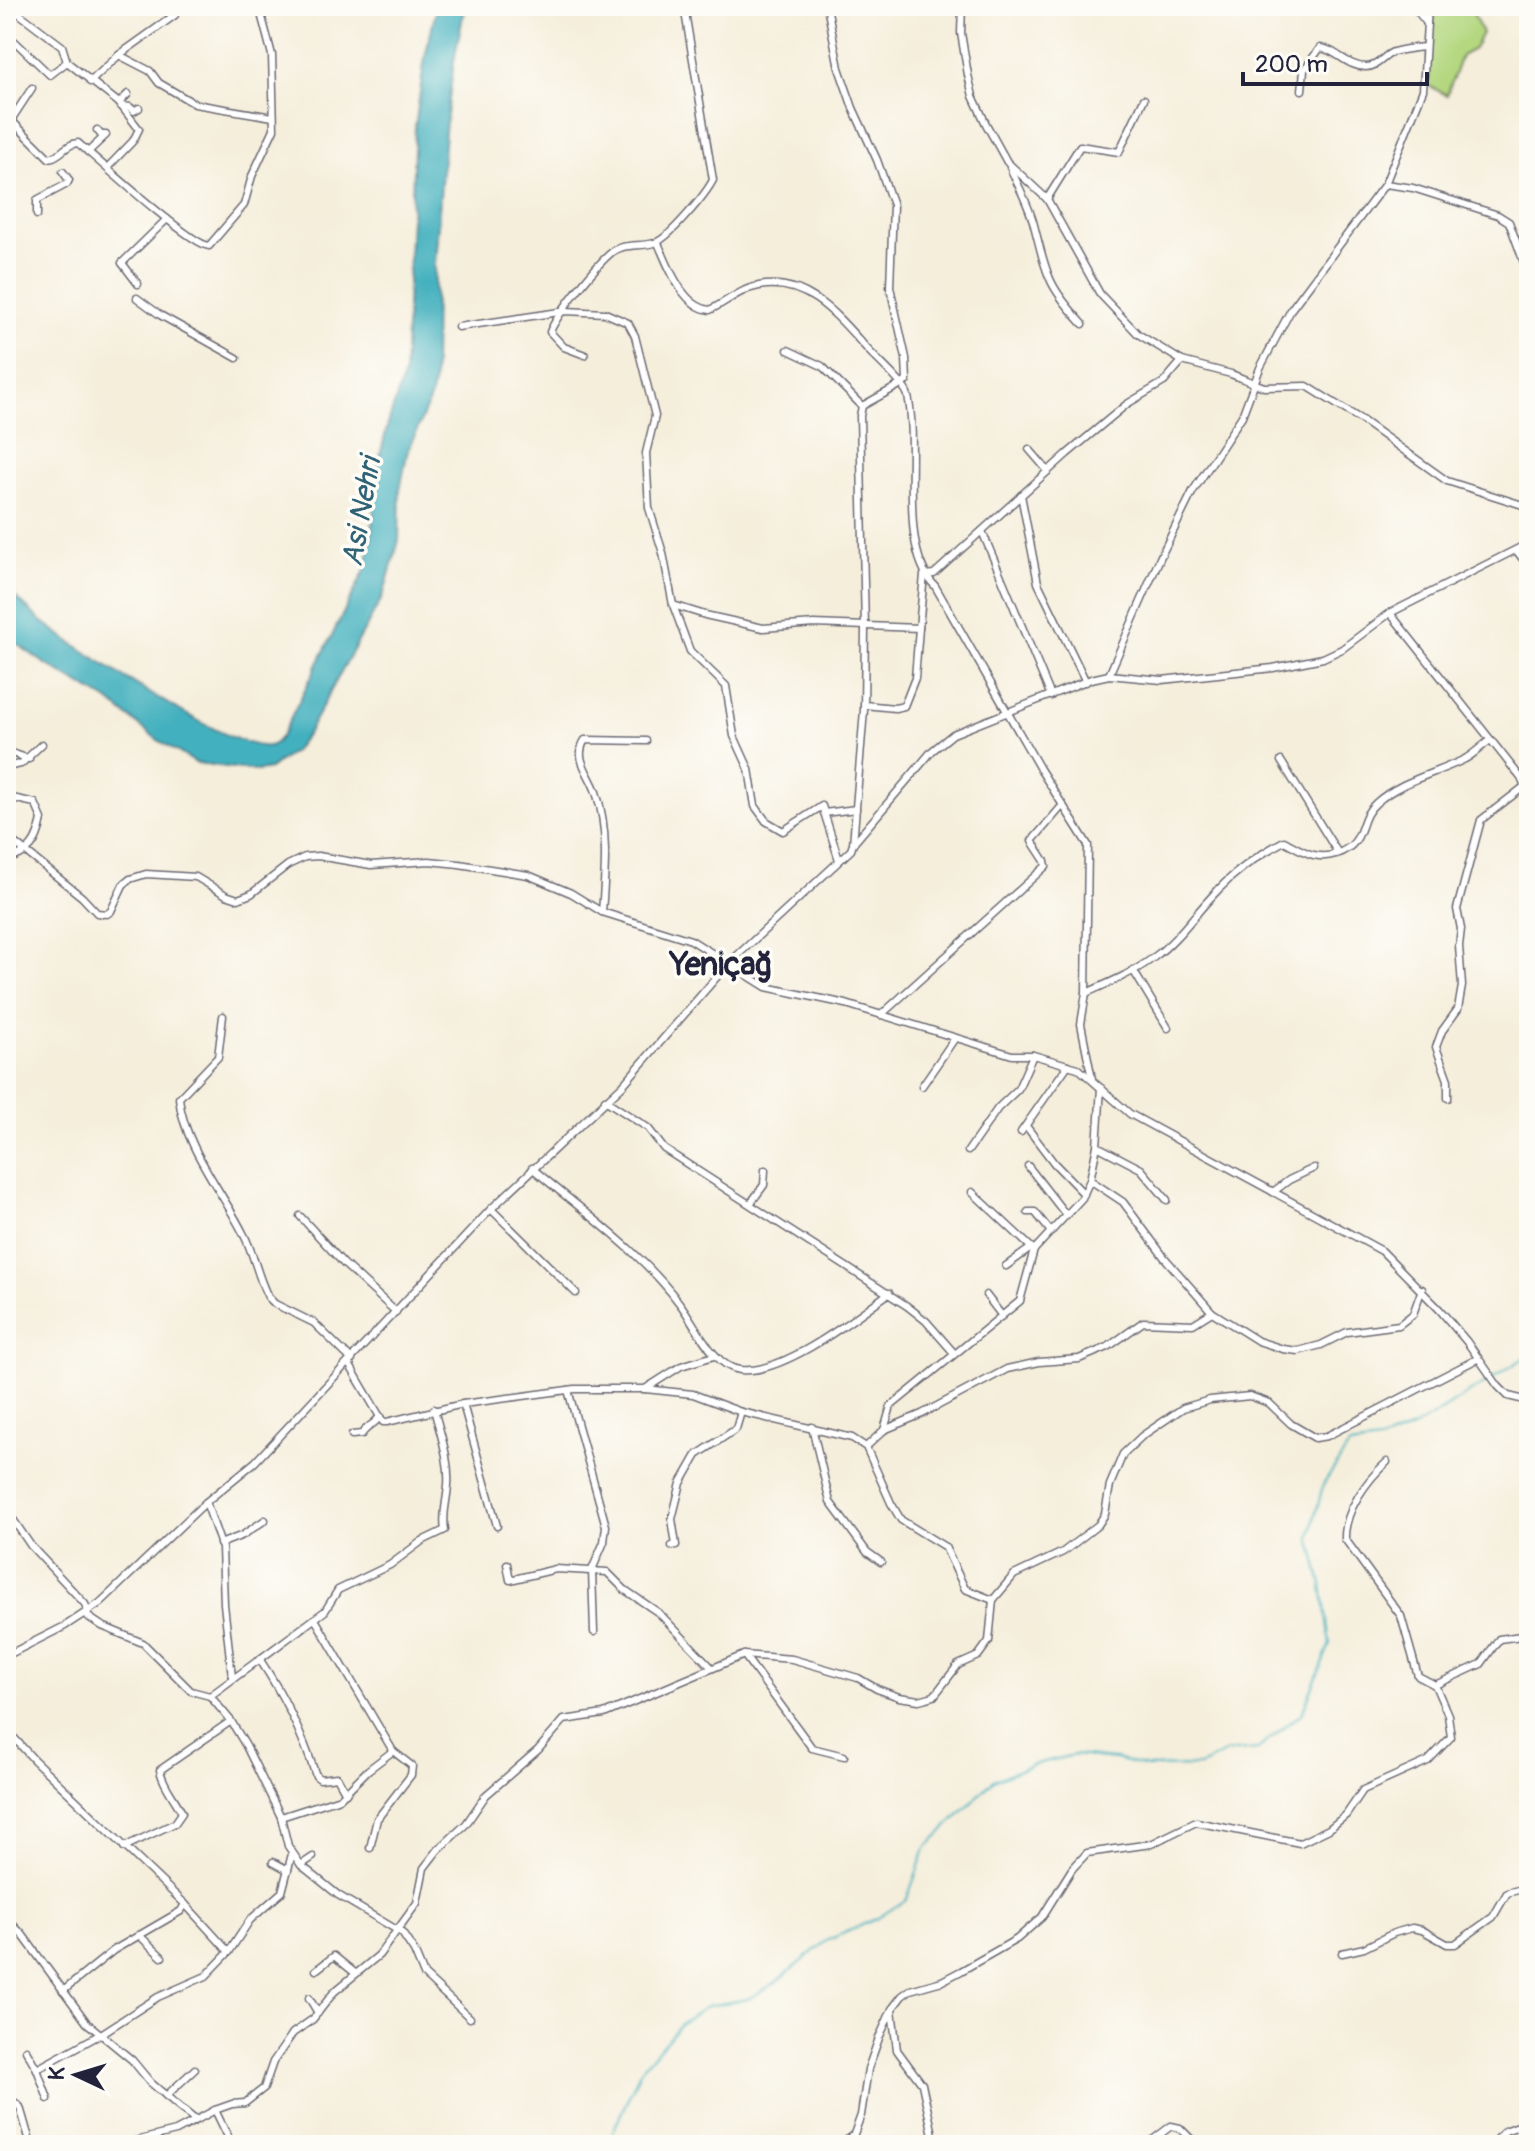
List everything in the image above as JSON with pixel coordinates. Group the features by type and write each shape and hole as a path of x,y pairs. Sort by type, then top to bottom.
{"street":[{"path":"9,6 62,46 67,62 120,105 139,131 107,168"},
{"path":"90,82 119,55 175,15 152,6"},
{"path":"32,88 9,117 49,158 58,156 74,143 201,245 211,245 244,205 252,176 274,129 274,75 270,42 259,6"},
{"path":"585,355 564,347 550,332 562,311 613,251 627,246 658,243 695,207 713,180 684,6"},
{"path":"827,6 839,68 893,205 890,287 906,358 907,381 862,406"},
{"path":"962,6 961,33 973,96 1007,162 1033,223 1044,269 1052,287 1083,324"},
{"path":"1413,6 1426,22"},
{"path":"1109,675 1193,491 1242,416 1254,383 1292,308 1385,184 1423,90 1428,6"},
{"path":"6,33 50,75 67,62"},
{"path":"259,43 270,42"},
{"path":"1302,90 1304,70 1320,48 1329,49 1346,62 1365,67 1394,52 1425,47"},
{"path":"119,55 150,71 159,83 195,104 273,117"},
{"path":"120,105 128,94"},
{"path":"1047,199 1080,146 1119,152 1144,99"},
{"path":"120,105 134,111 139,108"},
{"path":"88,152 106,135 101,135 97,130"},
{"path":"1007,162 1047,199 1100,294 1138,334 1182,361 1264,387 1307,386 1360,419 1447,481 1529,507"},
{"path":"37,215 37,200 67,184 69,180 63,172"},
{"path":"1385,184 1413,188 1498,215 1509,222 1529,276"},
{"path":"139,207 147,201"},
{"path":"138,284 122,263 167,219"},
{"path":"658,243 676,280 693,304 702,309 710,310 758,286 785,285 809,293 833,312 908,393 914,456 913,532 917,559 1088,845 1086,993 1081,1024 1092,1079"},
{"path":"137,298 160,315 237,358"},
{"path":"458,327 562,311 605,313 624,320 635,336 655,416 646,453 649,508 663,553 673,605 690,651 726,686 734,736 749,769 755,806 766,821 783,831 822,806 839,860"},
{"path":"788,350 822,366 862,406"},
{"path":"924,575 934,574 1127,404 1164,382 1182,361"},
{"path":"6,1656 100,1603 206,1502 255,1462 491,1209 623,1085 728,964 851,850 864,705 859,426 862,406"},
{"path":"1029,449 1048,471"},
{"path":"1021,495 1038,583 1086,682"},
{"path":"982,531 1051,696"},
{"path":"853,844 932,751 953,734 1109,675 1162,680 1273,668 1323,658 1342,649 1390,613 1529,543"},
{"path":"1516,550 1529,567"},
{"path":"864,705 904,706 915,678 924,575"},
{"path":"673,605 763,628 814,624 919,628"},
{"path":"1390,613 1525,786 1529,796"},
{"path":"602,912 605,876 601,812 580,757 580,748 585,740 646,741"},
{"path":"1086,993 1154,957 1186,927 1218,889 1267,850 1284,841 1308,856 1331,856 1350,849 1357,841 1373,805 1388,793 1469,757 1490,740"},
{"path":"6,767 29,759 42,744"},
{"path":"6,751 29,759"},
{"path":"1281,761 1338,853"},
{"path":"1448,1098 1448,1080 1436,1047 1442,1031 1458,1009 1462,986 1461,929 1457,909 1481,820 1525,786"},
{"path":"6,860 27,852 40,830 41,813 32,801 12,798"},
{"path":"881,1015 1046,866 1032,841 1063,805"},
{"path":"824,813 856,809"},
{"path":"6,836 102,914 111,911 123,885 137,876 196,877 238,899 251,894 288,865 305,857 318,856 371,865 429,861 528,875 571,893 602,912 691,940 766,987 846,1004 1012,1055 1033,1055 1068,1065 1092,1079 1130,1114 1382,1251 1422,1289 1467,1342 1498,1386 1508,1396 1529,1401"},
{"path":"1133,970 1168,1028"},
{"path":"223,1016 218,1057 179,1098 181,1112 209,1175 245,1235 268,1297 275,1304 314,1323 350,1362 383,1422 434,1409 568,1390 645,1389 693,1394 741,1412 852,1438 866,1447 901,1520 945,1547 965,1589 993,1600"},
{"path":"922,1086 955,1038"},
{"path":"968,1151 998,1108 1018,1089 1033,1055"},
{"path":"1068,1065 1024,1129 1084,1194"},
{"path":"1006,1266 1033,1249 1084,1194 1097,1146 1101,1088"},
{"path":"605,1100 648,1128 664,1149 889,1293 926,1321 954,1353"},
{"path":"1097,1146 1141,1169 1167,1200"},
{"path":"1028,1166 1066,1215"},
{"path":"532,1168 644,1263 679,1302 714,1356 738,1371 773,1366 843,1328 889,1293"},
{"path":"1273,1192 1314,1168"},
{"path":"750,1204 764,1185 765,1170"},
{"path":"1090,1180 1123,1202 1164,1257 1212,1312 1258,1341 1298,1351 1321,1345 1347,1332 1399,1325 1413,1314 1422,1289"},
{"path":"972,1192 1033,1249"},
{"path":"491,1209 576,1293"},
{"path":"1028,1212 1035,1212 1051,1232"},
{"path":"300,1216 344,1264 396,1312"},
{"path":"884,1430 891,1406 1020,1301 1033,1249"},
{"path":"986,1295 1002,1316"},
{"path":"866,1447 884,1430 922,1414 1007,1369 1039,1362 1079,1359 1108,1347 1143,1322 1193,1324 1212,1312"},
{"path":"645,1389 681,1366 714,1356"},
{"path":"119,2145 176,2131 215,2110 245,2103 264,2088 273,2062 285,2042 318,2013 334,1992 379,1955 417,1903 424,1868 438,1850 466,1824 486,1795 538,1750 564,1720 604,1714 744,1655 792,1659 858,1678 899,1697 919,1700 934,1696 958,1665 978,1656 989,1641 993,1600 1014,1575 1063,1552 1098,1525 1105,1514 1110,1485 1123,1454 1142,1436 1183,1408 1210,1400 1250,1396 1269,1403 1291,1424 1315,1438 1327,1436 1477,1359"},
{"path":"568,1390 606,1526 604,1542 592,1570 594,1632"},
{"path":"463,1404 497,1526"},
{"path":"210,1696 315,1619 332,1603 338,1590 390,1565 422,1541 445,1530 442,1514 448,1485 447,1463 434,1409"},
{"path":"672,1546 677,1541 672,1519 681,1483 697,1455 736,1429 741,1412"},
{"path":"352,1435 362,1434 374,1426 380,1416"},
{"path":"812,1427 830,1502 867,1552 881,1562"},
{"path":"841,2145 854,2134 861,2115 868,2069 892,2009 910,1990 942,1981 1017,1939 1042,1917 1072,1869 1087,1853 1151,1844 1196,1822 1300,1843 1329,1829 1346,1815 1363,1790 1428,1761 1451,1737 1448,1715 1435,1685 1418,1676 1401,1616 1345,1539 1352,1508 1387,1462"},
{"path":"206,1502 220,1544 232,1677"},
{"path":"6,1509 31,1546 75,1593 86,1613 102,1626 143,1643 191,1691 210,1696 231,1721 281,1817 292,1854 338,1895 402,1933 424,1975 470,2018"},
{"path":"220,1544 243,1535 265,1520"},
{"path":"507,1564 510,1580 556,1569 607,1572 625,1590 659,1613 712,1668"},
{"path":"315,1619 393,1751 412,1766 411,1775 377,1819 370,1848"},
{"path":"1435,1685 1481,1664 1499,1639 1529,1635"},
{"path":"744,1655 812,1748 844,1756"},
{"path":"260,1660 282,1693 316,1776 320,1779 337,1777 346,1793"},
{"path":"124,1847 175,1823 182,1813 162,1781 160,1770 231,1721"},
{"path":"6,1729 34,1760 185,1904 229,1952"},
{"path":"281,1817 340,1798 393,1751"},
{"path":"37,2069 101,2034 158,1997 206,1976 229,1952 250,1920 282,1892 292,1854"},
{"path":"301,1865 313,1857"},
{"path":"273,1862 288,1870"},
{"path":"272,1885 283,1887"},
{"path":"1342,1953 1364,1948 1412,1928 1447,1944 1455,1944 1493,1917 1507,1893 1529,1887"},
{"path":"63,1991 114,1950 181,1911 185,1904"},
{"path":"6,1918 22,1934 87,2023 132,2060 151,2083 194,2119"},
{"path":"139,1935 162,1957"},
{"path":"316,1970 334,1956 355,1973"},
{"path":"309,1998 318,2013"},
{"path":"892,2009 897,2050 922,2084 933,2145"},
{"path":"26,2050 48,2099"},
{"path":"166,2096 195,2069"},
{"path":"6,2095 20,2107 31,2145"},
{"path":"215,2110 232,2145"},
{"path":"1492,2145 1505,2131 1529,2122"},
{"path":"1146,2145 1171,2126 1180,2128 1197,2145"},
{"path":"129,2141 130,2133"}],"green space":[{"path":"1436,6 1470,6 1482,33 1474,49 1461,56 1447,95 1429,86 1428,53"}],"water":[{"path":"437,6 465,6 445,131 435,264 434,380 430,399 407,454 400,490 399,540 383,596 296,749 270,769 258,771 196,763 158,740 107,700 44,663 6,636 6,589 38,618 83,650 188,715 249,743 268,746 282,735 365,570 372,535 376,472 404,374 415,127 425,57"}],"waterway":[{"path":"607,2145 640,2071 680,2024 707,2006 748,1999 775,1983 826,1941 878,1918 907,1899 925,1849 994,1780 1031,1765 1074,1755 1115,1759 1147,1767 1201,1766 1226,1752 1258,1749 1302,1713 1330,1644 1322,1585 1310,1537 1323,1485 1349,1446 1379,1442 1417,1426 1529,1355"}],"district":[{"name":"Yeniçağ","path":"721,964"}],"water label":[{"name":"Asi Nehri","path":"361,512"}]}
